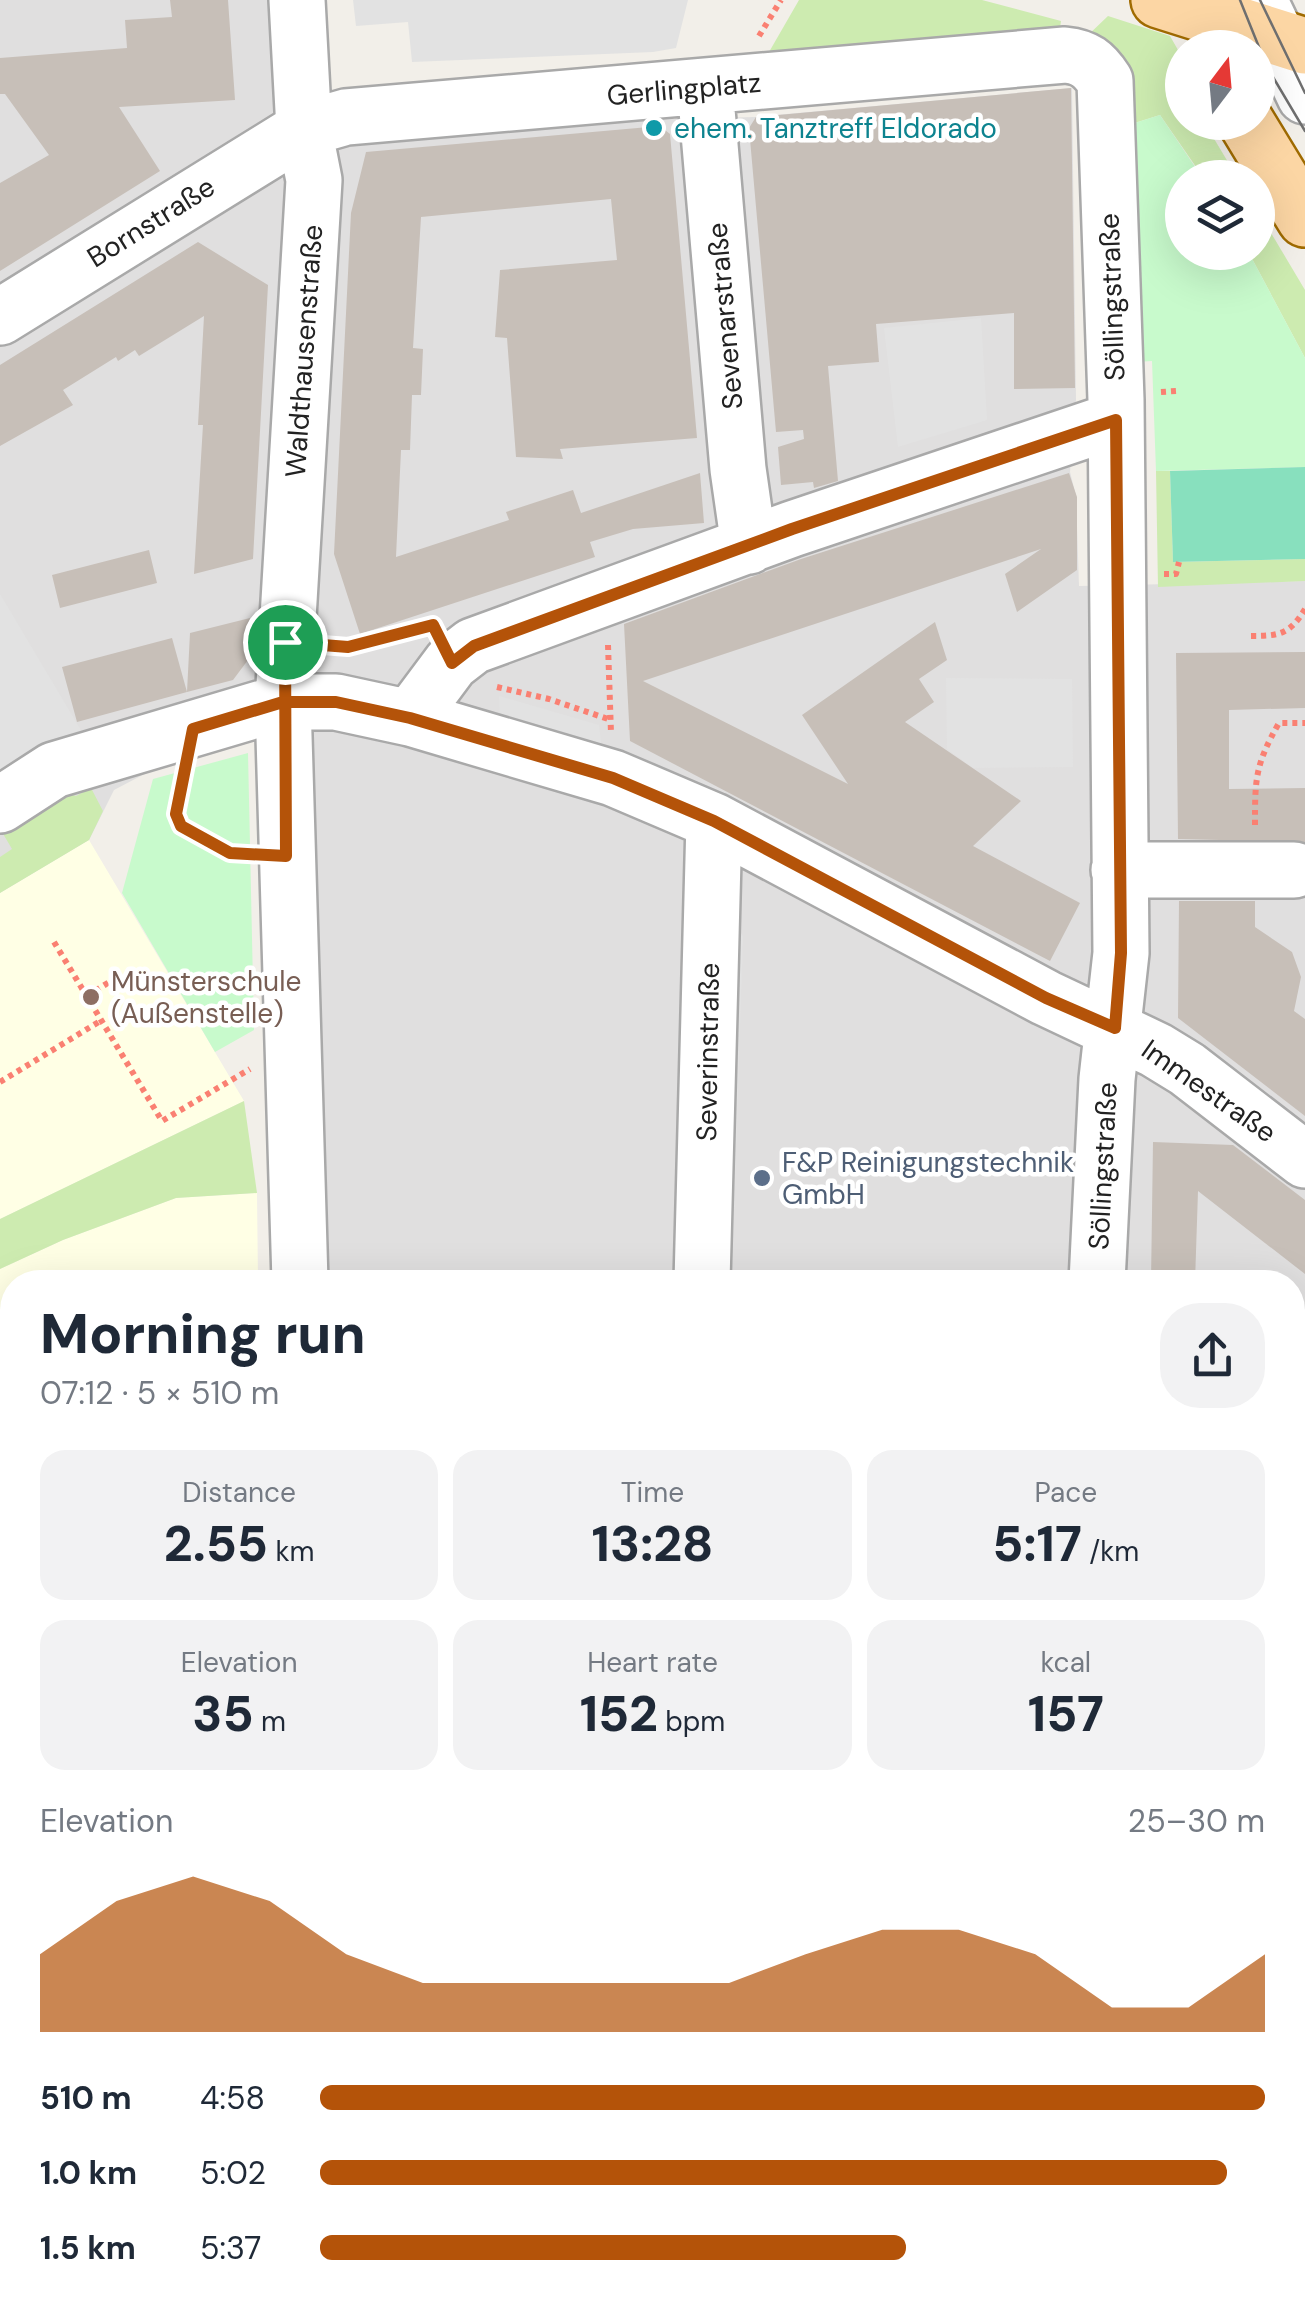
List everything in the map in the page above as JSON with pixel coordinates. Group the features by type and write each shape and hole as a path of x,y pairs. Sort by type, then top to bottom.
{"main road":[{"path":"1189,15 1279,27"},
{"path":"1257,140 1305,218"}],"street":[{"name":"Waldthausenstraße","path":"297,0 304,129 314,180 283,702 300,1270"},
{"path":"1279,27 1305,96"},
{"name":"Gerlingplatz","path":"304,129 346,118 1065,55"},
{"name":"Söllingstraße","path":"1065,55 1083,57 1105,81 1136,406 1120,870 1121,953 1107,1079 1098,1270"},
{"name":"Sevenarstraße","path":"706,87 738,469 750,546"},
{"name":"Bornstraße","path":"0,316 304,129"},
{"path":"410,718 447,669 474,646 750,546 946,456 1136,406"},
{"name":"Immestraße","path":"0,804 54,770 283,702 336,702 410,718 613,778 714,821 1187,1069 1305,1160"},
{"name":"Severinstraße","path":"702,1270 714,821"},
{"path":"1120,870 1275,870"}],"path":[{"path":"1136,406 1176,391"},
{"path":"1252,636 1284,636 1296,626 1305,609"},
{"path":"285,642 348,647 433,625 447,669 611,720"},
{"path":"608,650 609,684"},
{"path":"1275,870 1255,774 1279,723 1305,723"},
{"path":"193,729 176,814 181,826 230,853 286,856"},
{"path":"54,942 162,1121 291,1047"},
{"path":"87,996 114,979"},
{"path":"0,1082 102,1020"}],"shaded area":[{"path":"0,0 267,0 293,122 282,702 114,790 89,840 0,893"},
{"path":"353,0 688,0 676,48 412,62 408,22 356,26"},
{"path":"1072,88 1076,400 1070,472 1076,496 1079,586 1305,581 1305,1270 296,1270 313,133 345,127 755,117"},
{"path":"981,318 987,420 898,447 884,328"},
{"path":"0,594 82,732 0,780"},
{"path":"946,678 1072,679 1073,767 973,768 947,749"},
{"path":"499,696 599,725 603,755 500,725"},
{"name":"Münsterschule (Außenstelle)","path":"89,840 244,1101 0,1219 0,893"},
{"path":"731,915 743,936 732,1270 720,1270"},
{"path":"257,1193 258,1270 0,1270 63,1240 176,1198"}],"green space":[{"path":"799,0 982,0 1061,21 1059,35 765,59"},
{"path":"1108,16 1165,34 1165,122 1160,115 1122,127 1085,38"},
{"path":"1160,115 1165,122 1165,140 1177,140 1190,160 1165,160 1165,270 1258,270 1305,358 1305,467 1156,471 1152,361 1136,362 1122,127"},
{"path":"1177,140 1215,140 1227,160 1191,160"},
{"path":"1275,240 1305,290 1305,358 1258,270 1275,270"},
{"path":"1305,467 1305,559 1173,562 1170,471"},
{"path":"1156,471 1170,471 1173,562 1305,559 1305,581 1158,587"},
{"path":"248,753 254,1030 215,1052 122,893 153,779"},
{"path":"53,788 76,796 91,788 103,811 89,840 0,893 0,857 12,849 2,832 7,814"},
{"path":"244,1101 257,1193 176,1198 63,1240 0,1269 0,1219"}],"building":[{"path":"170,0 228,0 235,100 119,107 160,171 0,271 0,183 49,155 5,94 0,94 0,58 127,48 125,20 172,17"},
{"path":"1071,88 1075,388 1014,389 1014,313 876,324 879,362 828,366 838,481 814,488 813,482 781,485 778,447 804,439 803,430 776,432 749,128 756,117"},
{"path":"660,126 670,134 697,438 560,449 563,459 516,457 507,338 495,337 500,270 617,260 611,199 421,217 413,348 423,349 421,395 412,395 410,450 401,450 396,557 509,520 506,512 573,490 581,513 700,473 704,523 633,529 590,542 595,557 360,634 334,554 351,213 366,152"},
{"path":"198,242 268,285 253,559 194,574 203,425 198,425 204,316 139,356 135,350 118,361 116,357 63,390 73,405 0,446 0,365"},
{"path":"1069,473 1077,497 1077,570 1017,612 1005,574 1041,549 643,681 848,784 802,715 935,622 947,660 919,679 934,702 905,722 1021,801 973,846 1080,903 1050,961 630,741 624,624 801,559"},
{"path":"149,550 157,583 60,608 52,575"},
{"path":"250,618 248,660 233,680 187,692 190,633"},
{"path":"172,638 187,692 77,722 62,667"},
{"path":"1305,652 1305,708 1229,710 1229,789 1305,788 1305,842 1178,839 1176,653"},
{"path":"1179,901 1255,901 1255,927 1292,952 1301,977 1294,1011 1305,1019 1305,1116 1178,1018"},
{"path":"1153,1142 1233,1145 1305,1200 1305,1270 1300,1270 1198,1191 1195,1270 1151,1270"}],"tram line":[{"path":"1240,0 1267,67 1305,131"},
{"path":"1260,0 1305,93"}],"place":[{"name":"ehem. Tanztreff Eldorado","path":"654,128"},
{"name":"Münsterschule (Außenstelle)","path":"91,997"},
{"name":"F&P Reinigungstechnik GmbH","path":"762,1178"}],"route":[{"path":"285,642 283,702 286,856 230,853 181,826 176,814 193,729 283,702 336,702 410,718 613,778 714,821 1046,998 1115,1028 1121,953 1116,420 792,529 474,646 452,663 433,625 348,647 285,642"}]}
